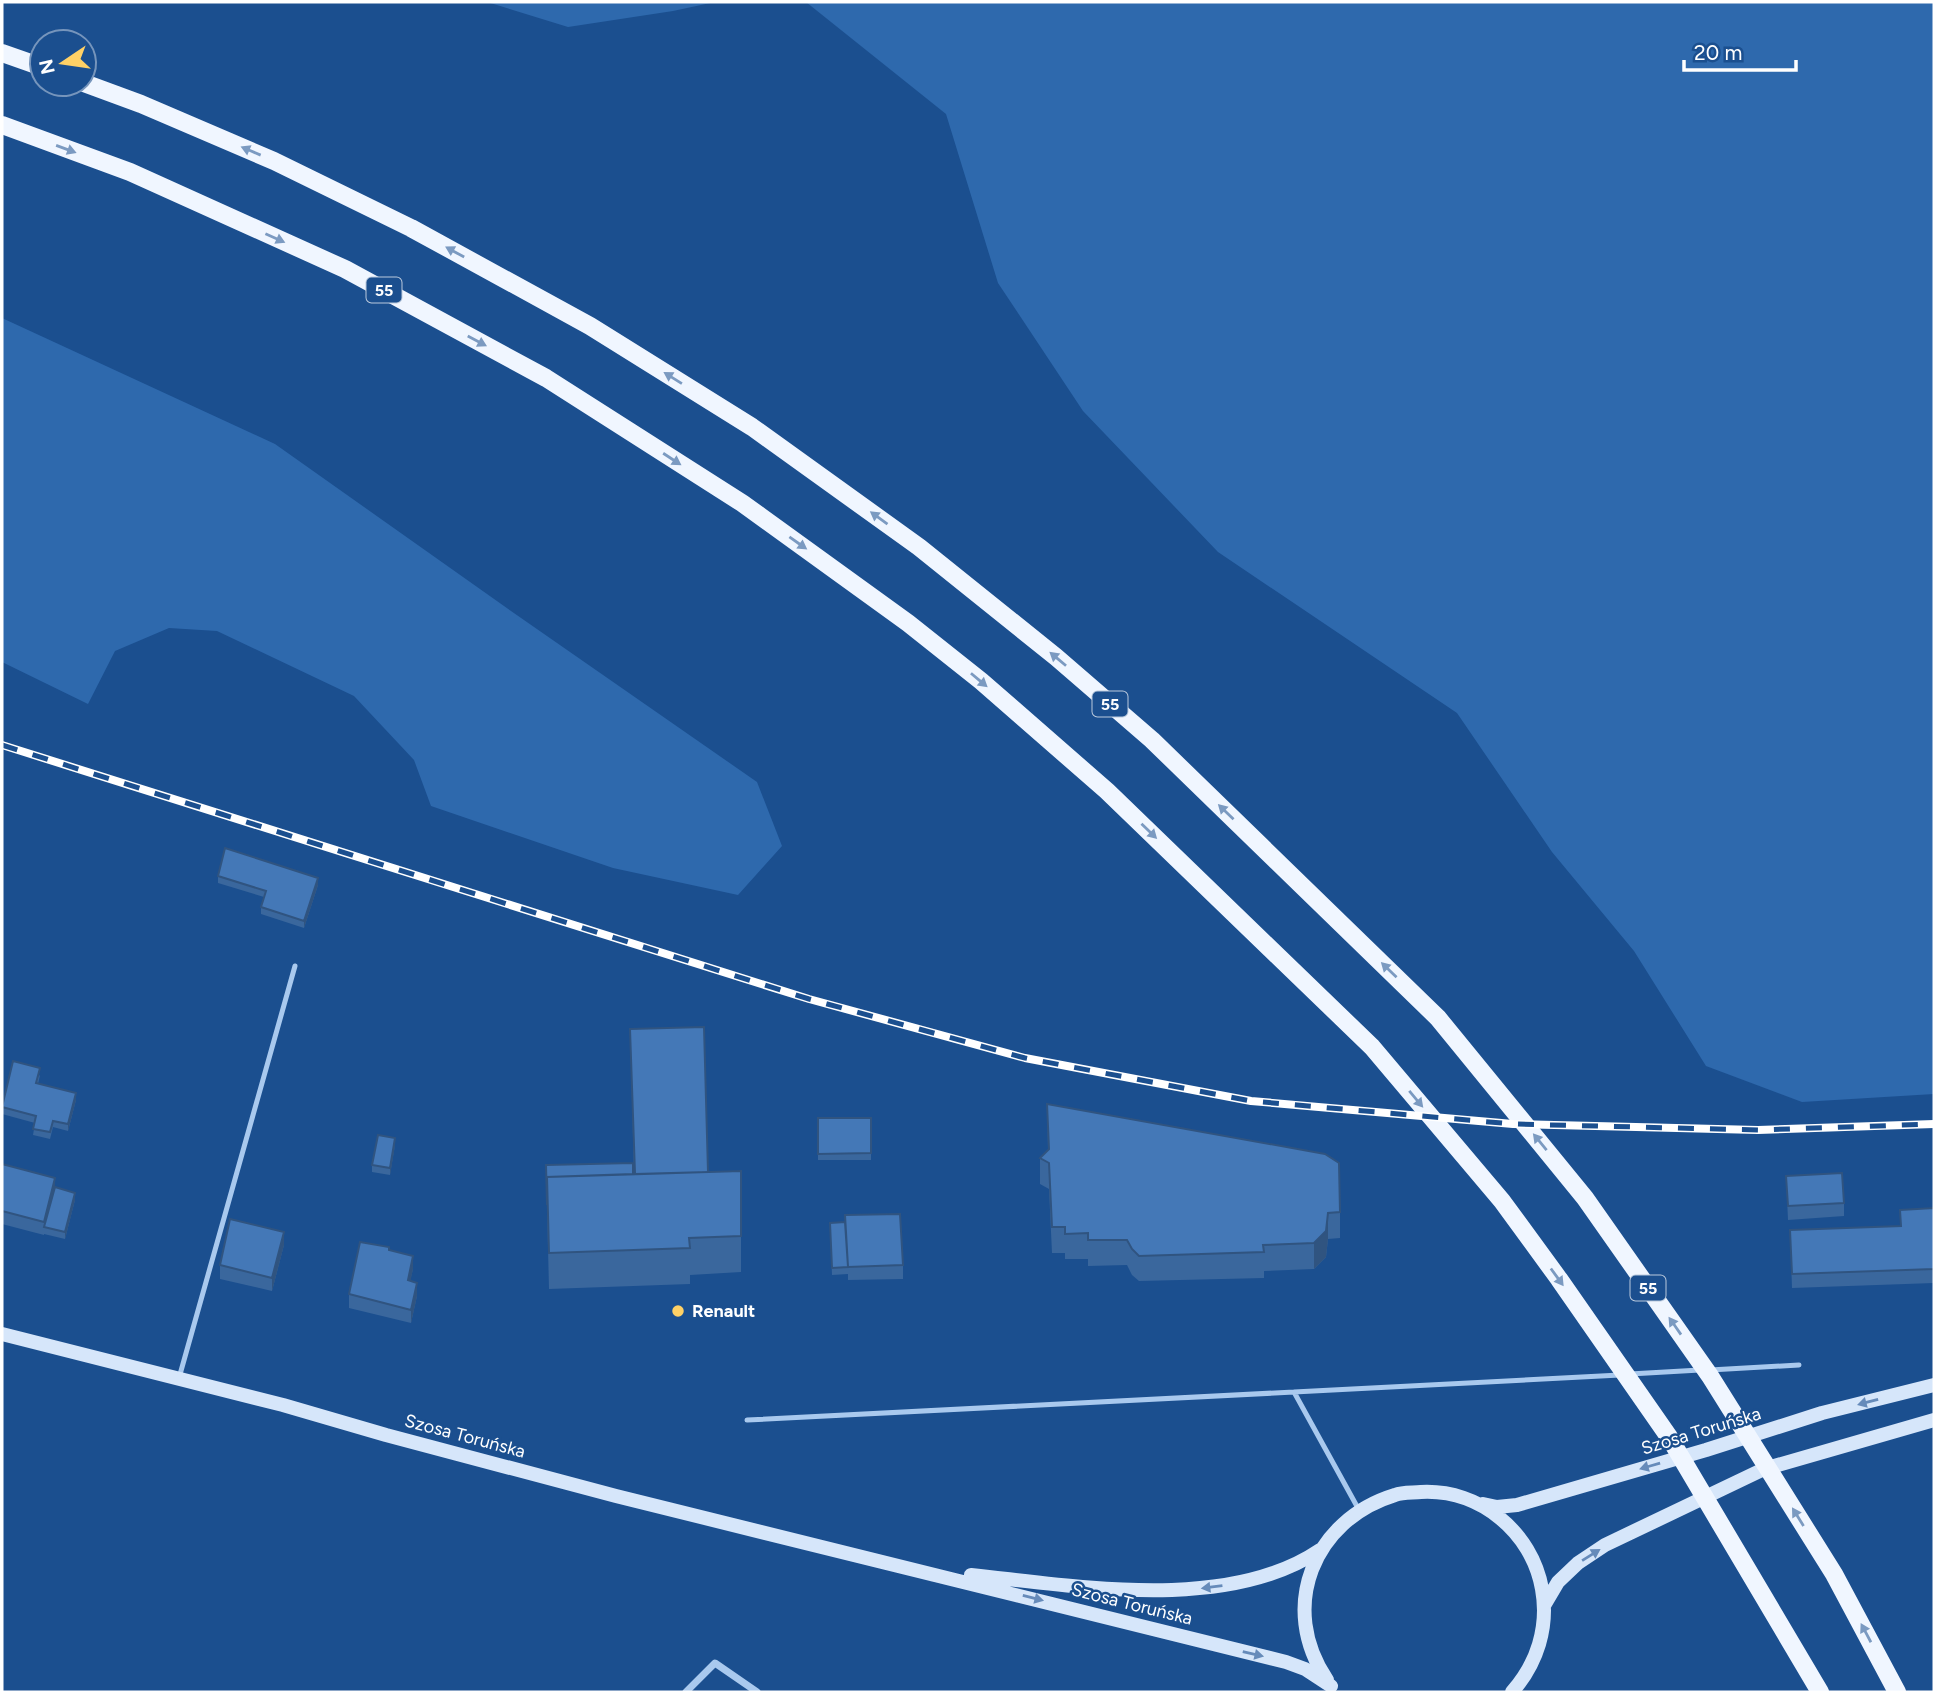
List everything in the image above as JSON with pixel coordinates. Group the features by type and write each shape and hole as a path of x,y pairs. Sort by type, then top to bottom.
{"main road":[{"path":"2,52 28,62"},
{"name":"55","path":"98,88 274,161 411,228 590,326 751,427 919,547 1056,657 1142,731 1438,1018 1585,1198 1710,1376 1834,1574 1897,1692"},
{"name":"55","path":"2,125 130,172 345,269 546,378 742,503 908,623 981,681 1107,791 1372,1047 1502,1201 1669,1437 1820,1692"},
{"name":"Szosa Toruńska","path":"2,1334 283,1405 616,1496 1286,1662 1305,1669 1334,1689"},
{"name":"Szosa Toruńska","path":"1478,1503 1496,1507 1517,1505 1822,1413 1934,1385"},
{"path":"1545,1604 1558,1582 1578,1563 1605,1545 1764,1468 1934,1420"},
{"path":"1334,1689 1317,1666 1308,1643 1305,1619 1311,1571 1321,1549 1339,1527 1359,1510 1397,1494 1438,1491 1478,1503 1499,1517 1517,1534 1535,1567 1545,1604 1543,1630 1536,1656 1523,1680 1512,1692"},
{"name":"Szosa Toruńska","path":"919,1569 1088,1588 1189,1590 1241,1583 1275,1573 1301,1563 1321,1549"}],"street":[{"path":"686,1692 715,1663 757,1692"}],"lane":[{"path":"178,1380 295,966"},
{"path":"747,1420 1799,1365"},
{"path":"1294,1392 1359,1510"}],"shaded area":[{"path":"487,2 715,2 568,27"},
{"path":"806,2 1934,2 1934,1094 1802,1102 1706,1066 1634,951 1552,852 1457,713 1218,552 1083,411 998,283 946,114"},
{"path":"2,318 275,444 757,782 782,846 738,895 613,868 431,806 414,760 354,696 217,631 169,628 115,651 88,704 2,662"}],"building":[{"path":"225,848 318,878 304,921 261,907 266,891 218,876"},
{"path":"704,1027 708,1172 635,1174 630,1029"},
{"path":"13,1061 40,1068 36,1083 76,1093 68,1124 53,1121 50,1132 33,1129 36,1116 2,1107"},
{"path":"1047,1104 1325,1154 1339,1163 1340,1212 1328,1213 1326,1231 1314,1243 1263,1245 1264,1252 1139,1256 1127,1240 1088,1240 1088,1233 1065,1234 1065,1227 1052,1227 1049,1163 1040,1158 1049,1149"},
{"path":"818,1118 871,1118 871,1153 818,1154"},
{"path":"378,1135 395,1138 390,1168 372,1165"},
{"path":"633,1163 633,1174 547,1177 547,1205 546,1165"},
{"path":"2,1164 55,1178 44,1222 2,1211"},
{"path":"741,1171 741,1236 689,1238 690,1248 549,1253 547,1177"},
{"path":"1842,1173 1844,1203 1788,1206 1786,1176"},
{"path":"55,1187 75,1193 65,1232 44,1227"},
{"path":"1934,1208 1934,1269 1792,1274 1790,1230 1901,1226 1900,1210"},
{"path":"900,1214 903,1265 848,1267 845,1215"},
{"path":"230,1219 284,1232 272,1278 220,1265"},
{"path":"845,1222 848,1267 832,1268 830,1223"},
{"path":"360,1242 389,1247 389,1250 413,1256 408,1280 417,1283 411,1310 349,1294"}],"railway":[{"path":"2,745 809,999 1025,1058 1251,1101 1513,1124 1758,1130 1934,1124"}],"place":[{"name":"Renault","path":"678,1311"}]}
